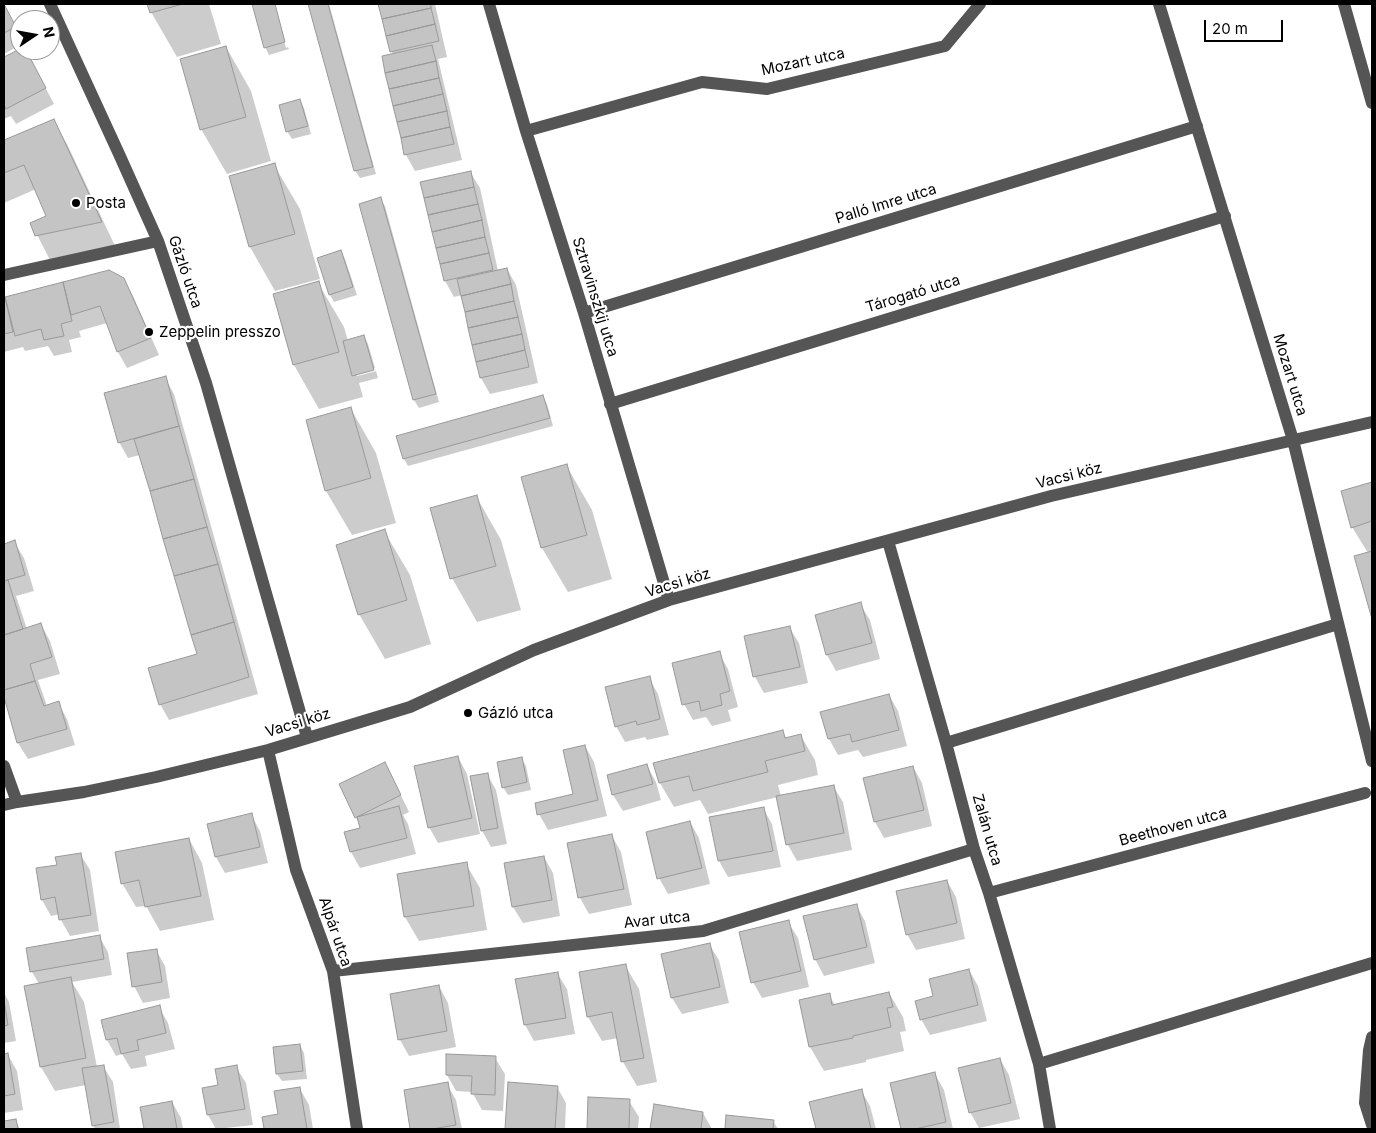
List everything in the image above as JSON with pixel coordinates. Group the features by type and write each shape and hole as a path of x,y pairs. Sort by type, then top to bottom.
{"street":[{"name":"Gázló utca","path":"50,4 158,242 206,383 307,737"},
{"name":"Sztravinszkij utca","path":"489,4 526,131 584,313 669,600"},
{"name":"Mozart utca","path":"526,131 702,82 767,89 945,46 980,4"},
{"name":"Mozart utca","path":"1158,4 1293,440 1372,761"},
{"path":"1344,4 1372,103"},
{"name":"Palló Imre utca","path":"584,313 1197,126"},
{"name":"Tárogató utca","path":"610,404 1225,216"},
{"path":"4,275 158,242"},
{"name":"Vacsi köz","path":"4,806 17,802 84,792 147,779 268,750 410,707 534,650 669,600 888,542 1051,496 1372,422"},
{"name":"Zalán utca","path":"888,542 946,743 974,849 989,893 1039,1064 1050,1129"},
{"path":"946,743 1338,624"},
{"name":"Alpár utca","path":"268,750 296,870 333,971 357,1129"},
{"path":"4,766 17,802"},
{"name":"Beethoven utca","path":"989,893 1365,793"},
{"name":"Avar utca","path":"333,971 703,931 974,849"},
{"path":"1039,1064 1372,963"},
{"path":"1372,1037 1368,1058 1368,1104 1372,1125"}],"building":[{"path":"4,4 10,16 10,30 4,33"},
{"path":"147,4 183,4 150,13"},
{"path":"252,4 275,4 285,42 264,48"},
{"path":"308,4 328,4 373,167 354,171"},
{"path":"378,4 431,4 431,8 382,19"},
{"path":"431,8 435,24 386,36 382,19"},
{"path":"435,24 439,41 390,52 386,36"},
{"path":"432,45 436,61 385,73 382,56"},
{"path":"226,46 246,117 200,130 180,59"},
{"path":"10,54 10,60 31,60 46,88 6,109 4,105 4,57"},
{"path":"436,61 439,78 389,89 385,73"},
{"path":"439,78 443,94 393,106 389,89"},
{"path":"443,94 447,111 397,122 393,106"},
{"path":"300,99 308,126 286,132 279,105"},
{"path":"447,111 450,127 401,138 397,122"},
{"path":"54,119 102,222 35,236 30,223 46,216 24,165 4,173 4,140"},
{"path":"450,127 454,144 404,155 401,138"},
{"path":"275,163 295,234 249,247 229,176"},
{"path":"471,171 474,187 424,198 420,182"},
{"path":"474,187 478,204 428,215 424,198"},
{"path":"381,197 436,394 413,400 359,204"},
{"path":"478,204 482,220 432,232 428,215"},
{"path":"482,220 485,237 436,248 432,232"},
{"path":"485,237 489,253 440,264 436,248"},
{"path":"341,250 353,287 329,295 317,258"},
{"path":"489,253 493,270 444,281 440,264"},
{"path":"507,268 511,284 461,296 457,279"},
{"path":"109,270 124,278 151,338 117,352 100,306 71,315 63,282"},
{"path":"319,281 339,352 293,365 273,294"},
{"path":"63,282 72,321 61,324 64,336 44,340 41,329 15,336 5,297"},
{"path":"511,284 514,301 465,312 461,296"},
{"path":"4,297 13,332 4,334"},
{"path":"514,301 518,317 468,328 465,312"},
{"path":"518,317 522,334 472,345 468,328"},
{"path":"522,334 525,350 476,362 472,345"},
{"path":"364,335 374,370 352,376 343,341"},
{"path":"525,350 529,367 480,378 476,362"},
{"path":"166,376 179,426 118,443 104,393"},
{"path":"543,395 550,418 403,459 396,436"},
{"path":"351,407 371,478 325,491 306,420"},
{"path":"179,426 194,479 150,491 134,439"},
{"path":"567,464 587,535 541,548 521,477"},
{"path":"194,479 207,527 163,539 150,491"},
{"path":"1372,482 1372,521 1351,528 1341,491"},
{"path":"477,495 496,566 450,579 430,508"},
{"path":"207,527 218,564 174,576 163,539"},
{"path":"385,529 407,600 358,615 336,545"},
{"path":"15,540 25,575 4,581 4,544"},
{"path":"1372,551 1372,619 1354,556"},
{"path":"218,564 234,622 191,635 174,576"},
{"path":"8,580 23,629 4,635 4,581"},
{"path":"861,602 872,643 826,655 815,615"},
{"path":"234,622 249,677 159,705 148,668 197,654 191,635"},
{"path":"41,623 52,657 30,664 35,681 4,690 4,635"},
{"path":"790,626 800,667 753,677 744,636"},
{"path":"720,651 730,691 720,694 722,705 701,711 699,701 682,705 672,663"},
{"path":"650,676 660,719 637,725 636,721 615,727 605,687"},
{"path":"35,681 44,706 59,701 67,729 17,743 4,697 4,690"},
{"path":"889,694 899,730 852,742 850,734 828,739 820,712"},
{"path":"783,730 785,738 801,734 805,751 765,761 768,772 693,791 689,776 659,783 653,763"},
{"path":"585,745 598,800 537,815 535,803 573,794 563,750"},
{"path":"458,756 472,818 428,828 414,766"},
{"path":"522,757 527,782 502,788 497,762"},
{"path":"385,762 401,795 355,818 339,784"},
{"path":"647,764 653,784 612,795 607,775"},
{"path":"913,766 924,810 874,822 863,778"},
{"path":"488,773 498,828 481,831 470,776"},
{"path":"834,785 844,833 786,845 776,796"},
{"path":"399,806 407,838 350,852 344,832 360,828 357,817"},
{"path":"764,807 773,851 718,861 709,817"},
{"path":"252,813 260,847 215,857 207,824"},
{"path":"690,821 702,868 657,879 646,832"},
{"path":"612,834 624,889 578,898 567,843"},
{"path":"189,838 201,896 145,907 139,880 121,884 115,852"},
{"path":"81,853 91,915 59,920 55,897 41,900 36,868 57,865 55,857"},
{"path":"544,856 552,900 512,907 504,863"},
{"path":"467,862 474,906 404,917 397,874"},
{"path":"947,880 957,923 906,935 896,891"},
{"path":"857,904 867,947 814,960 803,916"},
{"path":"789,920 801,971 751,983 739,932"},
{"path":"100,935 104,959 30,972 26,948"},
{"path":"710,943 720,987 671,998 661,954"},
{"path":"157,949 162,982 132,987 127,953"},
{"path":"626,964 644,1058 621,1062 612,1012 587,1017 579,972"},
{"path":"969,969 978,1005 920,1020 915,1001 933,996 929,979"},
{"path":"558,972 566,1018 524,1025 515,979"},
{"path":"71,977 86,1058 40,1067 24,986"},
{"path":"439,985 447,1031 398,1040 390,994"},
{"path":"889,992 893,1007 887,1008 891,1027 853,1036 853,1038 809,1047 799,1000 830,993 832,1005"},
{"path":"4,1001 8,1025 4,1026"},
{"path":"160,1005 166,1033 137,1040 139,1050 121,1054 117,1038 106,1040 101,1020"},
{"path":"300,1044 303,1071 276,1074 273,1047"},
{"path":"8,1053 15,1094 4,1096 4,1054"},
{"path":"446,1054 496,1056 495,1095 471,1094 472,1076 446,1075"},
{"path":"1000,1058 1011,1103 969,1113 958,1068"},
{"path":"104,1065 114,1122 92,1126 82,1068"},
{"path":"237,1065 245,1109 207,1115 202,1088 218,1085 215,1069"},
{"path":"935,1072 946,1122 915,1129 901,1129 890,1083"},
{"path":"448,1082 456,1125 432,1129 410,1129 404,1090"},
{"path":"508,1082 558,1086 555,1129 505,1129"},
{"path":"300,1087 307,1129 264,1129 262,1117 278,1114 274,1091"},
{"path":"862,1089 871,1129 816,1129 809,1102"},
{"path":"588,1097 630,1099 629,1129 587,1129"},
{"path":"172,1101 177,1129 144,1129 140,1107"},
{"path":"654,1104 703,1112 701,1129 650,1129"},
{"path":"726,1115 774,1120 773,1129 725,1129"},
{"path":"16,1119 18,1129 4,1129 4,1121"}],"place":[{"name":"Posta","path":"76,203"},
{"name":"Zeppelin presszo","path":"149,332"},
{"name":"Gázló utca","path":"468,713"}]}
